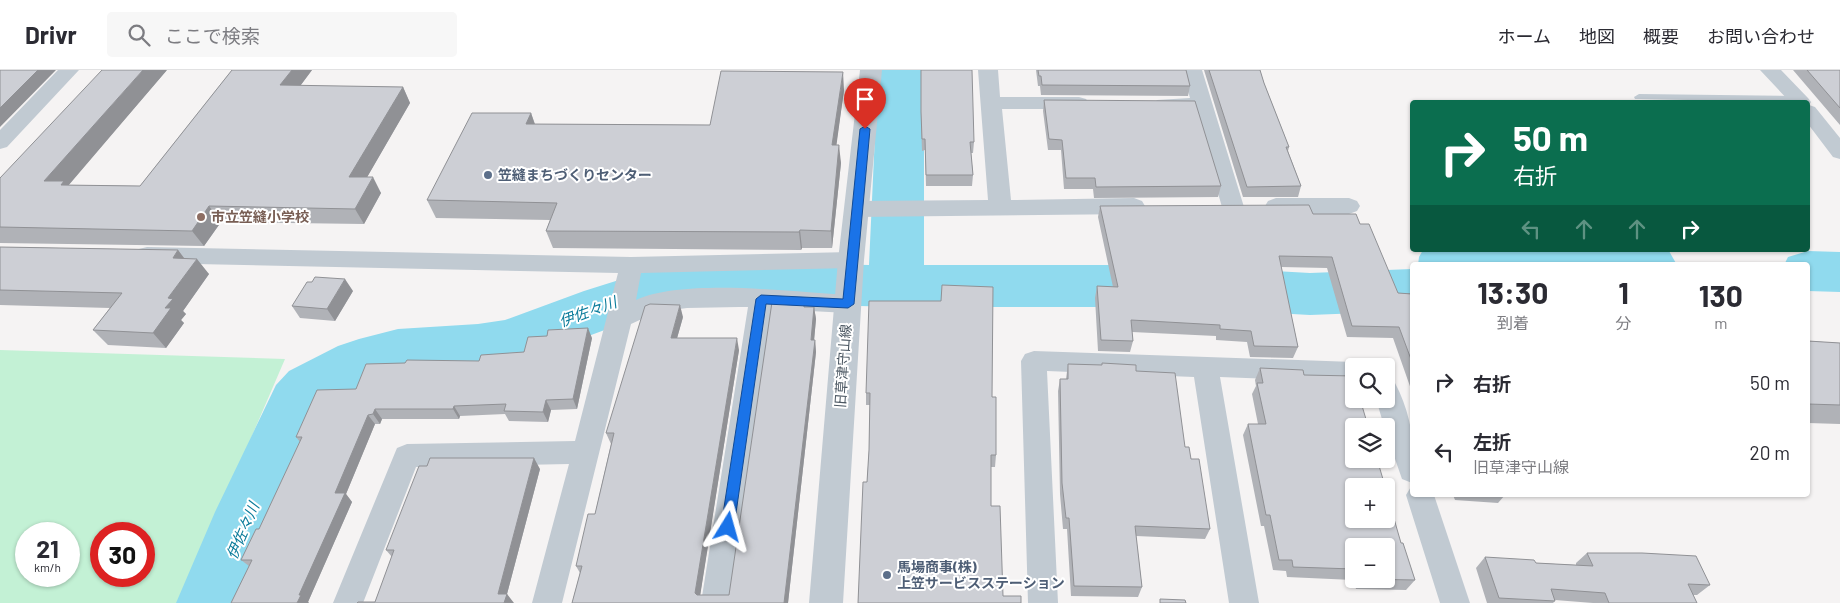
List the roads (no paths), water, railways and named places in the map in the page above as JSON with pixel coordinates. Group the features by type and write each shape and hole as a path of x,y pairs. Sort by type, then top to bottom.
{"street":[{"path":"0,142 69,70"},
{"name":"旧草津守山線","path":"826,603 850,282 871,70"},
{"path":"988,70 1000,206"},
{"path":"1192,70 1202,104 1223,206 1349,206"},
{"path":"1770,70 1798,100"},
{"path":"991,103 1097,103"},
{"path":"1144,104 1202,104"},
{"path":"1810,114 1838,147"},
{"path":"857,209 1000,206 1155,206"},
{"path":"128,255 625,293 850,282"},
{"path":"625,293 653,303 687,299 761,299 850,282"},
{"path":"547,603 625,293"},
{"path":"716,603 761,299"},
{"path":"1043,603 1034,361 1345,372"},
{"path":"1205,367 1244,603"},
{"path":"1392,408 1410,465"},
{"path":"348,603 406,456 584,452"},
{"path":"1421,497 1455,603"}],"lane":[{"path":"1639,97 1709,100"}],"water":[{"path":"300,421 224,603 201,603 277,424"}],"waterway":[{"name":"伊佐々川","path":"896,286 901,70"},
{"path":"1446,262 1446,257 1573,262"},
{"path":"1810,271 1840,272"},
{"name":"伊佐々川","path":"212,603 249,512 298,403 311,388 359,363 398,352 478,347 510,342 604,306 673,284 715,282 896,286"},
{"path":"896,286 1161,286 1310,294 1410,290"}],"place":[{"name":"笠縫まちづくりセンター","path":"488,175"},
{"name":"市立笠縫小学校","path":"201,217"},
{"name":"馬場商事(株) 上笠サービスステーション","path":"887,575"}]}
